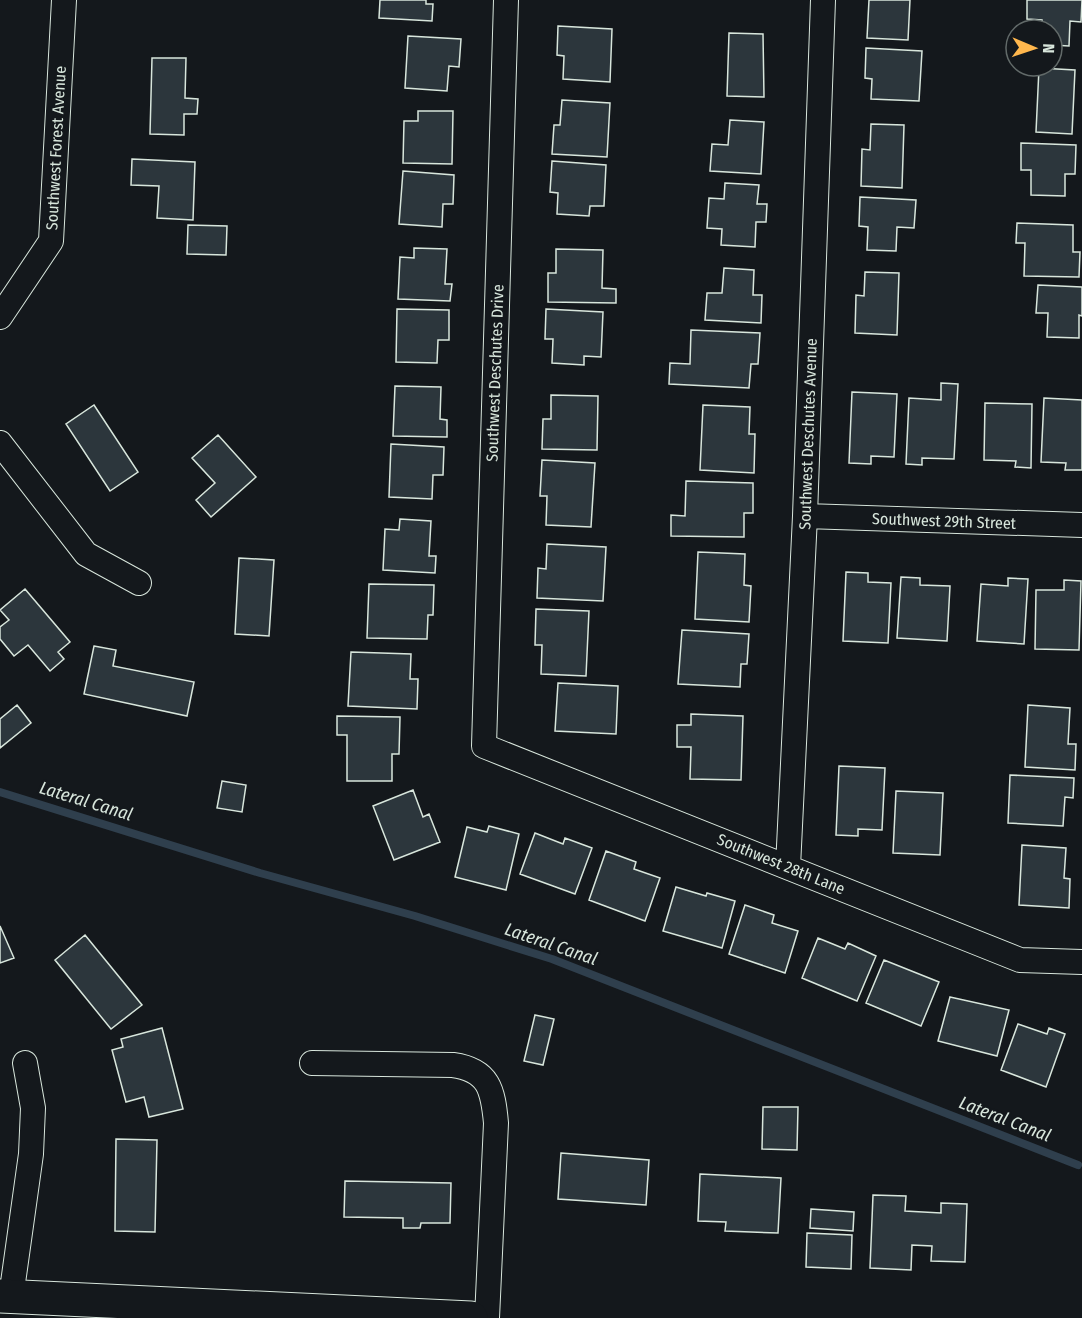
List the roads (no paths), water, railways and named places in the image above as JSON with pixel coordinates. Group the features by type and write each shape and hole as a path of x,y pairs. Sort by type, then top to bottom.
{"street":[{"name":"Southwest Forest Avenue","path":"0,317 51,241 64,0"},
{"name":"Southwest Deschutes Drive","path":"484,746 506,0"},
{"name":"Southwest Deschutes Avenue","path":"788,867 805,516 823,0"},
{"path":"0,443 86,554 139,583"},
{"name":"Southwest 29th Street","path":"805,516 1082,525"},
{"name":"Southwest 28th Lane","path":"484,746 1020,960 1082,962"},
{"path":"25,1063 33,1108 31,1154 5,1297 287,1314 471,1318"},
{"path":"312,1063 469,1067 480,1074 489,1087 494,1103 496,1123 487,1318"}],"waterway":[{"name":"Lateral Canal","path":"0,792 260,873 415,916 552,959 1078,1165"}]}
